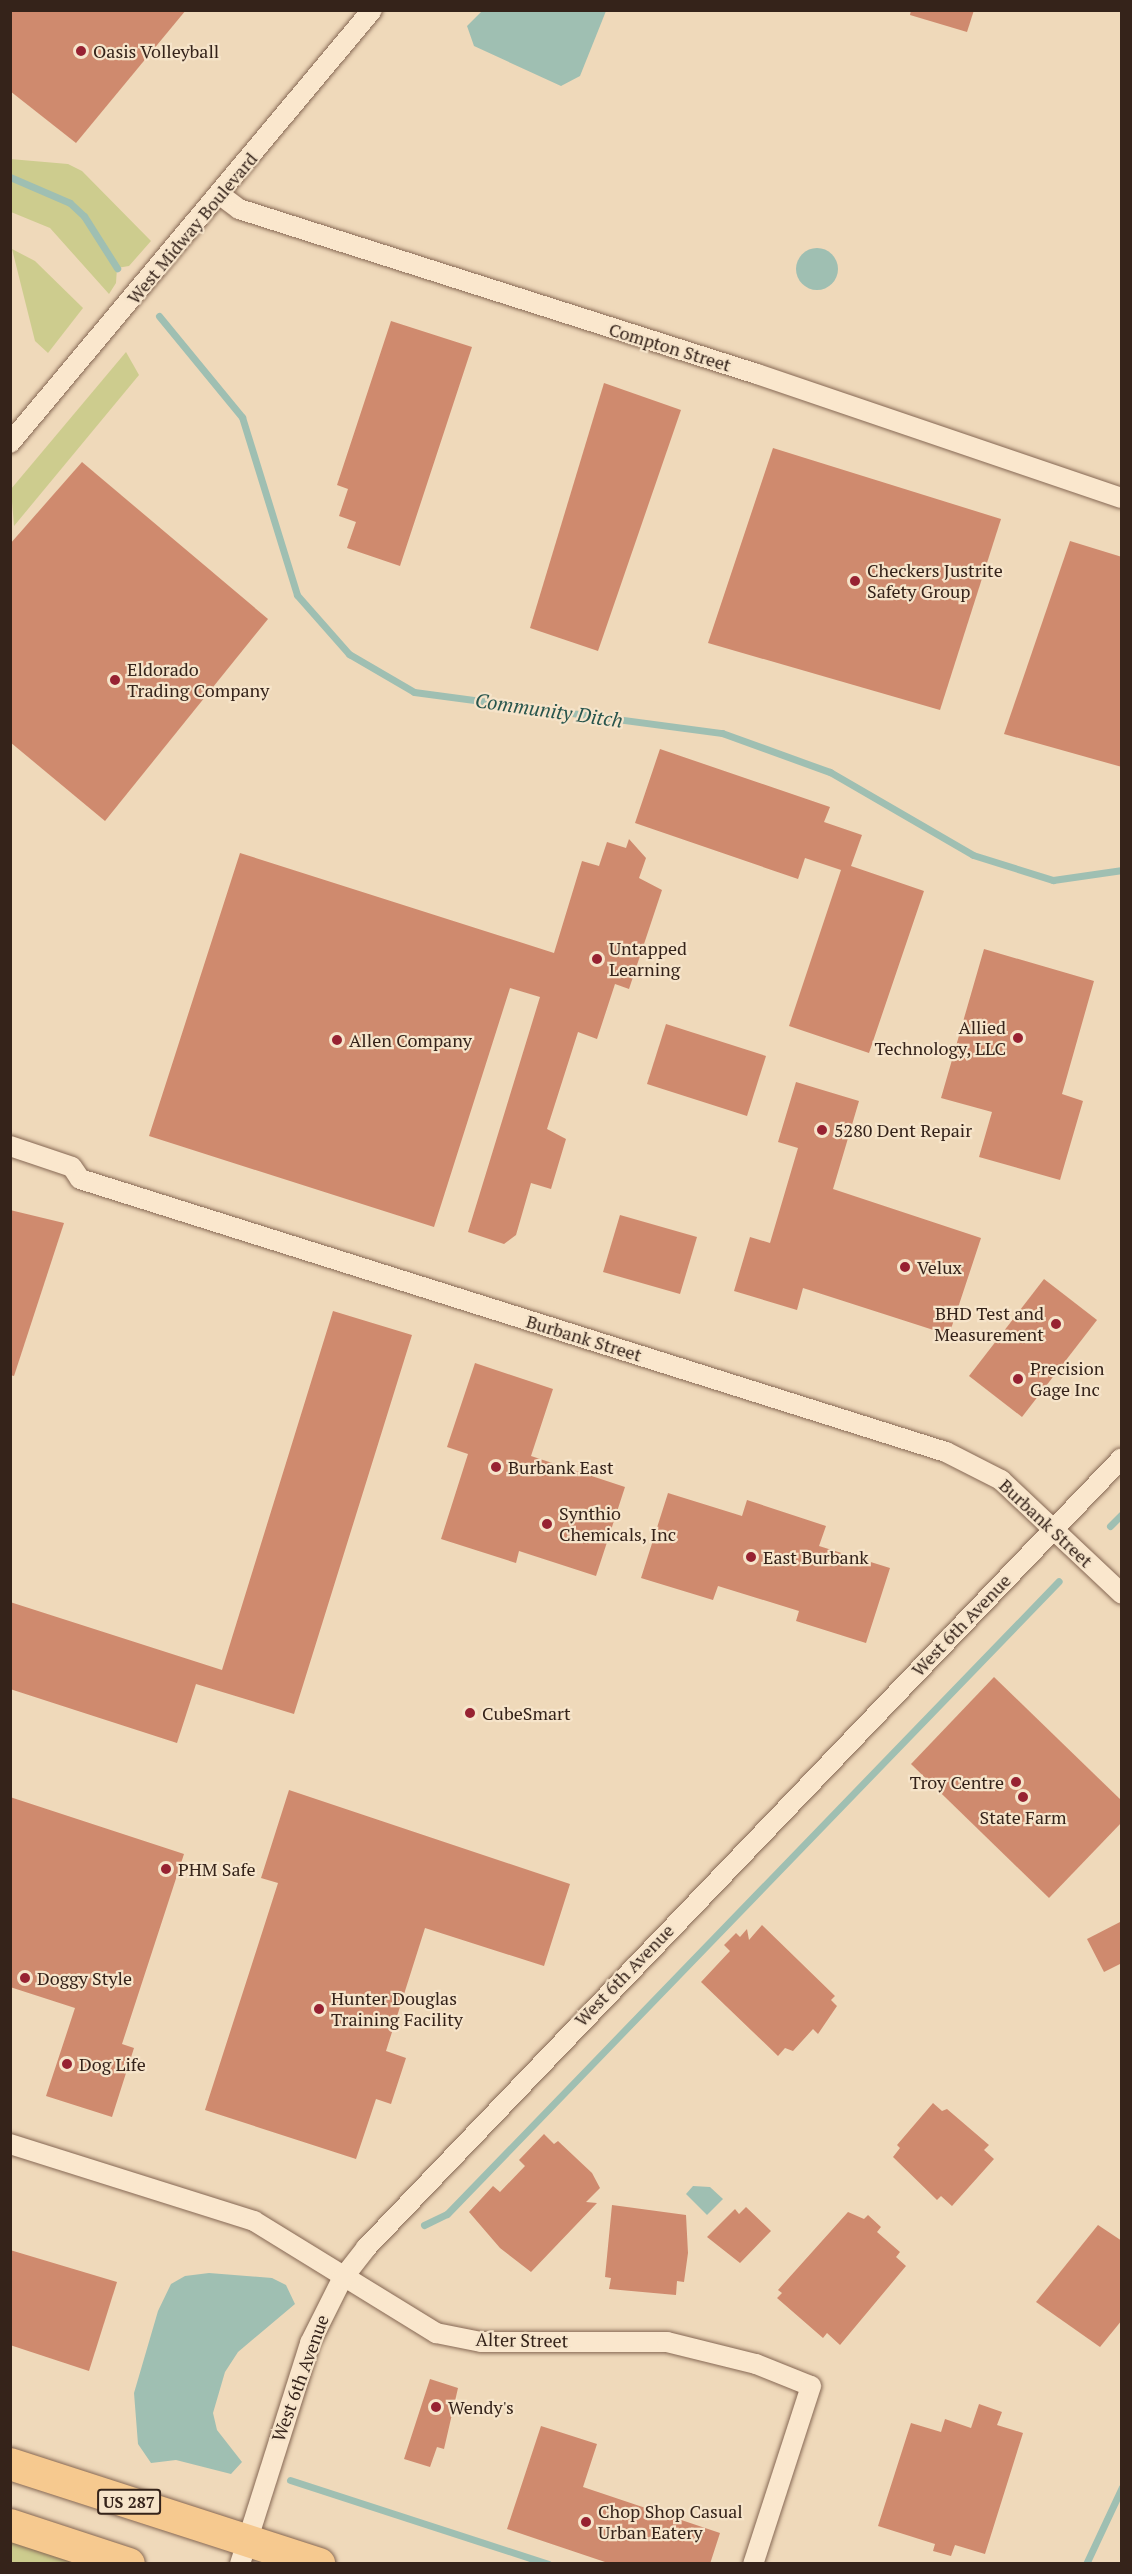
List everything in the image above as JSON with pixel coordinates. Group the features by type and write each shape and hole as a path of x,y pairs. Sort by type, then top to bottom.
{"main road":[{"name":"US 287","path":"10,2464 243,2553 319,2564"},
{"path":"10,2525 129,2564"}],"street":[{"name":"West Midway Boulevard","path":"10,443 372,10"},
{"name":"Compton Street","path":"219,194 239,209 757,374 1122,498"},
{"name":"Burbank Street","path":"10,1146 72,1167 80,1179 946,1452 1001,1480 1122,1594"},
{"name":"West 6th Avenue","path":"243,2553 310,2343 342,2279 458,2149 1122,1458"},
{"name":"Alter Street","path":"10,2144 254,2221 342,2279 452,2337 492,2343 667,2342 756,2364 811,2385 753,2564"}],"shaded area":[{"path":"482,11 606,11 580,76 561,86 474,46 467,26"},
{"path":"10,159 68,164 82,171 151,241 129,266 117,268 116,283 109,294 50,228 11,212"},
{"path":"817,248 832,254 838,269 832,284 817,290 802,284 796,269 802,254"},
{"path":"12,249 35,261 83,308 48,353 35,341"},
{"path":"126,352 139,375 14,526 11,489"},
{"path":"693,2186 710,2187 723,2199 707,2215 686,2194"},
{"path":"209,2273 272,2278 286,2285 295,2304 238,2352 225,2372 213,2413 217,2430 242,2462 231,2474 176,2460 151,2463 138,2444 134,2393 158,2311 171,2284 185,2276"},
{"path":"10,2525 129,2563 11,2563"}],"building":[{"name":"Oasis Volleyball","path":"10,10 186,10 76,143 10,91"},
{"path":"911,10 974,10 967,32 910,15"},
{"path":"391,321 472,347 400,566 347,548 356,522 339,516 348,489 337,485"},
{"path":"604,383 681,410 598,651 530,628"},
{"name":"Checkers Justrite Safety Group","path":"773,448 1001,519 940,710 708,643"},
{"name":"Eldorado Trading Company","path":"82,462 268,619 105,821 10,742 10,544"},
{"name":"Checkers Justrite Safety Group","path":"1070,541 1122,557 1122,767 1004,734"},
{"path":"660,749 830,807 824,822 862,835 851,866 924,891 869,1053 789,1026 841,870 805,858 798,879 635,823"},
{"name":"Allen Company","path":"629,839 646,858 639,878 662,890 629,989 615,984 597,1039 578,1032 547,1129 566,1139 551,1189 531,1183 516,1235 504,1244 468,1232 540,997 510,988 434,1227 149,1136 240,853 554,953 582,861 599,866 607,842 626,848"},
{"name":"Allied Technology, LLC","path":"984,949 1094,981 1062,1094 1083,1101 1060,1180 979,1157 992,1112 941,1098"},
{"path":"666,1024 766,1056 747,1116 647,1084"},
{"path":"796,1082 859,1101 833,1189 981,1238 949,1335 803,1288 797,1310 734,1291 750,1237 770,1243 798,1148 778,1142"},
{"path":"10,1210 64,1223 14,1376 10,1375"},
{"path":"620,1215 697,1237 680,1294 603,1272"},
{"path":"1044,1279 1097,1320 1022,1417 969,1376"},
{"path":"333,1311 412,1335 294,1714 196,1684 177,1743 10,1689 10,1602 222,1670"},
{"name":"Burbank East","path":"475,1363 553,1389 531,1456 625,1487 596,1576 519,1551 516,1563 441,1539 468,1454 447,1447"},
{"name":"East Burbank","path":"668,1493 742,1516 747,1500 826,1526 819,1546 890,1568 866,1643 796,1621 799,1611 718,1586 713,1600 641,1578"},
{"name":"Troy Centre","path":"994,1677 1122,1801 1122,1822 1049,1898 911,1764"},
{"name":"Hunter Douglas Training Facility","path":"289,1790 570,1884 544,1966 425,1928 386,2051 406,2058 391,2104 376,2099 356,2159 205,2110 278,1883 261,1878"},
{"path":"10,1797 184,1854 122,2044 134,2048 112,2117 46,2096 75,2008 10,1987"},
{"path":"1122,1921 1122,1963 1104,1972 1087,1939"},
{"path":"762,1925 835,1996 831,2000 837,2006 818,2034 813,2029 793,2051 785,2048 778,2056 701,1982 730,1951 724,1945 736,1933 740,1937 747,1929 749,1940"},
{"path":"933,2103 942,2111 947,2109 989,2145 984,2150 994,2159 952,2206 941,2196 937,2200 893,2157 900,2148 897,2145"},
{"path":"544,2134 554,2144 558,2141 592,2173 600,2188 586,2202 597,2203 531,2272 500,2248 469,2212 493,2186 500,2192 525,2166 519,2160"},
{"path":"612,2205 686,2215 688,2253 684,2282 677,2281 676,2295 609,2289 611,2278 605,2277"},
{"path":"746,2207 771,2231 740,2263 707,2237 735,2209 739,2214"},
{"path":"848,2212 864,2219 868,2215 881,2227 877,2232 900,2252 896,2257 906,2266 840,2345 827,2333 823,2338 777,2298 782,2293 778,2290"},
{"path":"1098,2225 1122,2241 1122,2320 1100,2347 1036,2302"},
{"path":"10,2250 117,2282 89,2371 10,2345"},
{"name":"Wendy's","path":"430,2379 458,2388 444,2449 437,2447 430,2467 404,2459"},
{"path":"979,2404 1002,2412 997,2425 1023,2433 985,2554 955,2545 951,2556 933,2551 935,2544 878,2526 911,2423 941,2432 945,2419 971,2428"},
{"path":"541,2426 597,2444 583,2487 720,2533 710,2564 611,2564 507,2529"}],"waterway":[{"name":"Community Ditch","path":"10,177 70,203 84,216 117,268"},
{"name":"Community Ditch","path":"159,316 242,417 297,595 349,654 414,692 722,733 830,772 973,855 1053,880 1122,870"},
{"path":"1110,1526 1122,1514"},
{"path":"424,2225 447,2214 1059,1581"},
{"path":"290,2480 549,2564"},
{"name":"Community Ditch","path":"1086,2564 1122,2487"}],"place":[{"name":"Oasis Volleyball","path":"81,51"},
{"name":"Checkers Justrite Safety Group","path":"855,581"},
{"name":"Eldorado Trading Company","path":"115,680"},
{"name":"Untapped Learning","path":"597,959"},
{"name":"Allied Technology, LLC","path":"1018,1038"},
{"name":"Allen Company","path":"337,1040"},
{"name":"5280 Dent Repair","path":"822,1130"},
{"name":"Velux","path":"905,1267"},
{"name":"BHD Test and Measurement","path":"1056,1324"},
{"name":"Precision Gage Inc","path":"1018,1379"},
{"name":"Burbank East","path":"496,1467"},
{"name":"Synthio Chemicals, Inc","path":"547,1524"},
{"name":"East Burbank","path":"751,1557"},
{"name":"CubeSmart","path":"470,1713"},
{"name":"Troy Centre","path":"1016,1782"},
{"name":"State Farm","path":"1023,1797"},
{"name":"PHM Safe","path":"166,1869"},
{"name":"Doggy Style","path":"25,1978"},
{"name":"Hunter Douglas Training Facility","path":"319,2009"},
{"name":"Dog Life","path":"67,2064"},
{"name":"Wendy's","path":"436,2407"},
{"name":"Chop Shop Casual Urban Eatery","path":"586,2522"}]}
